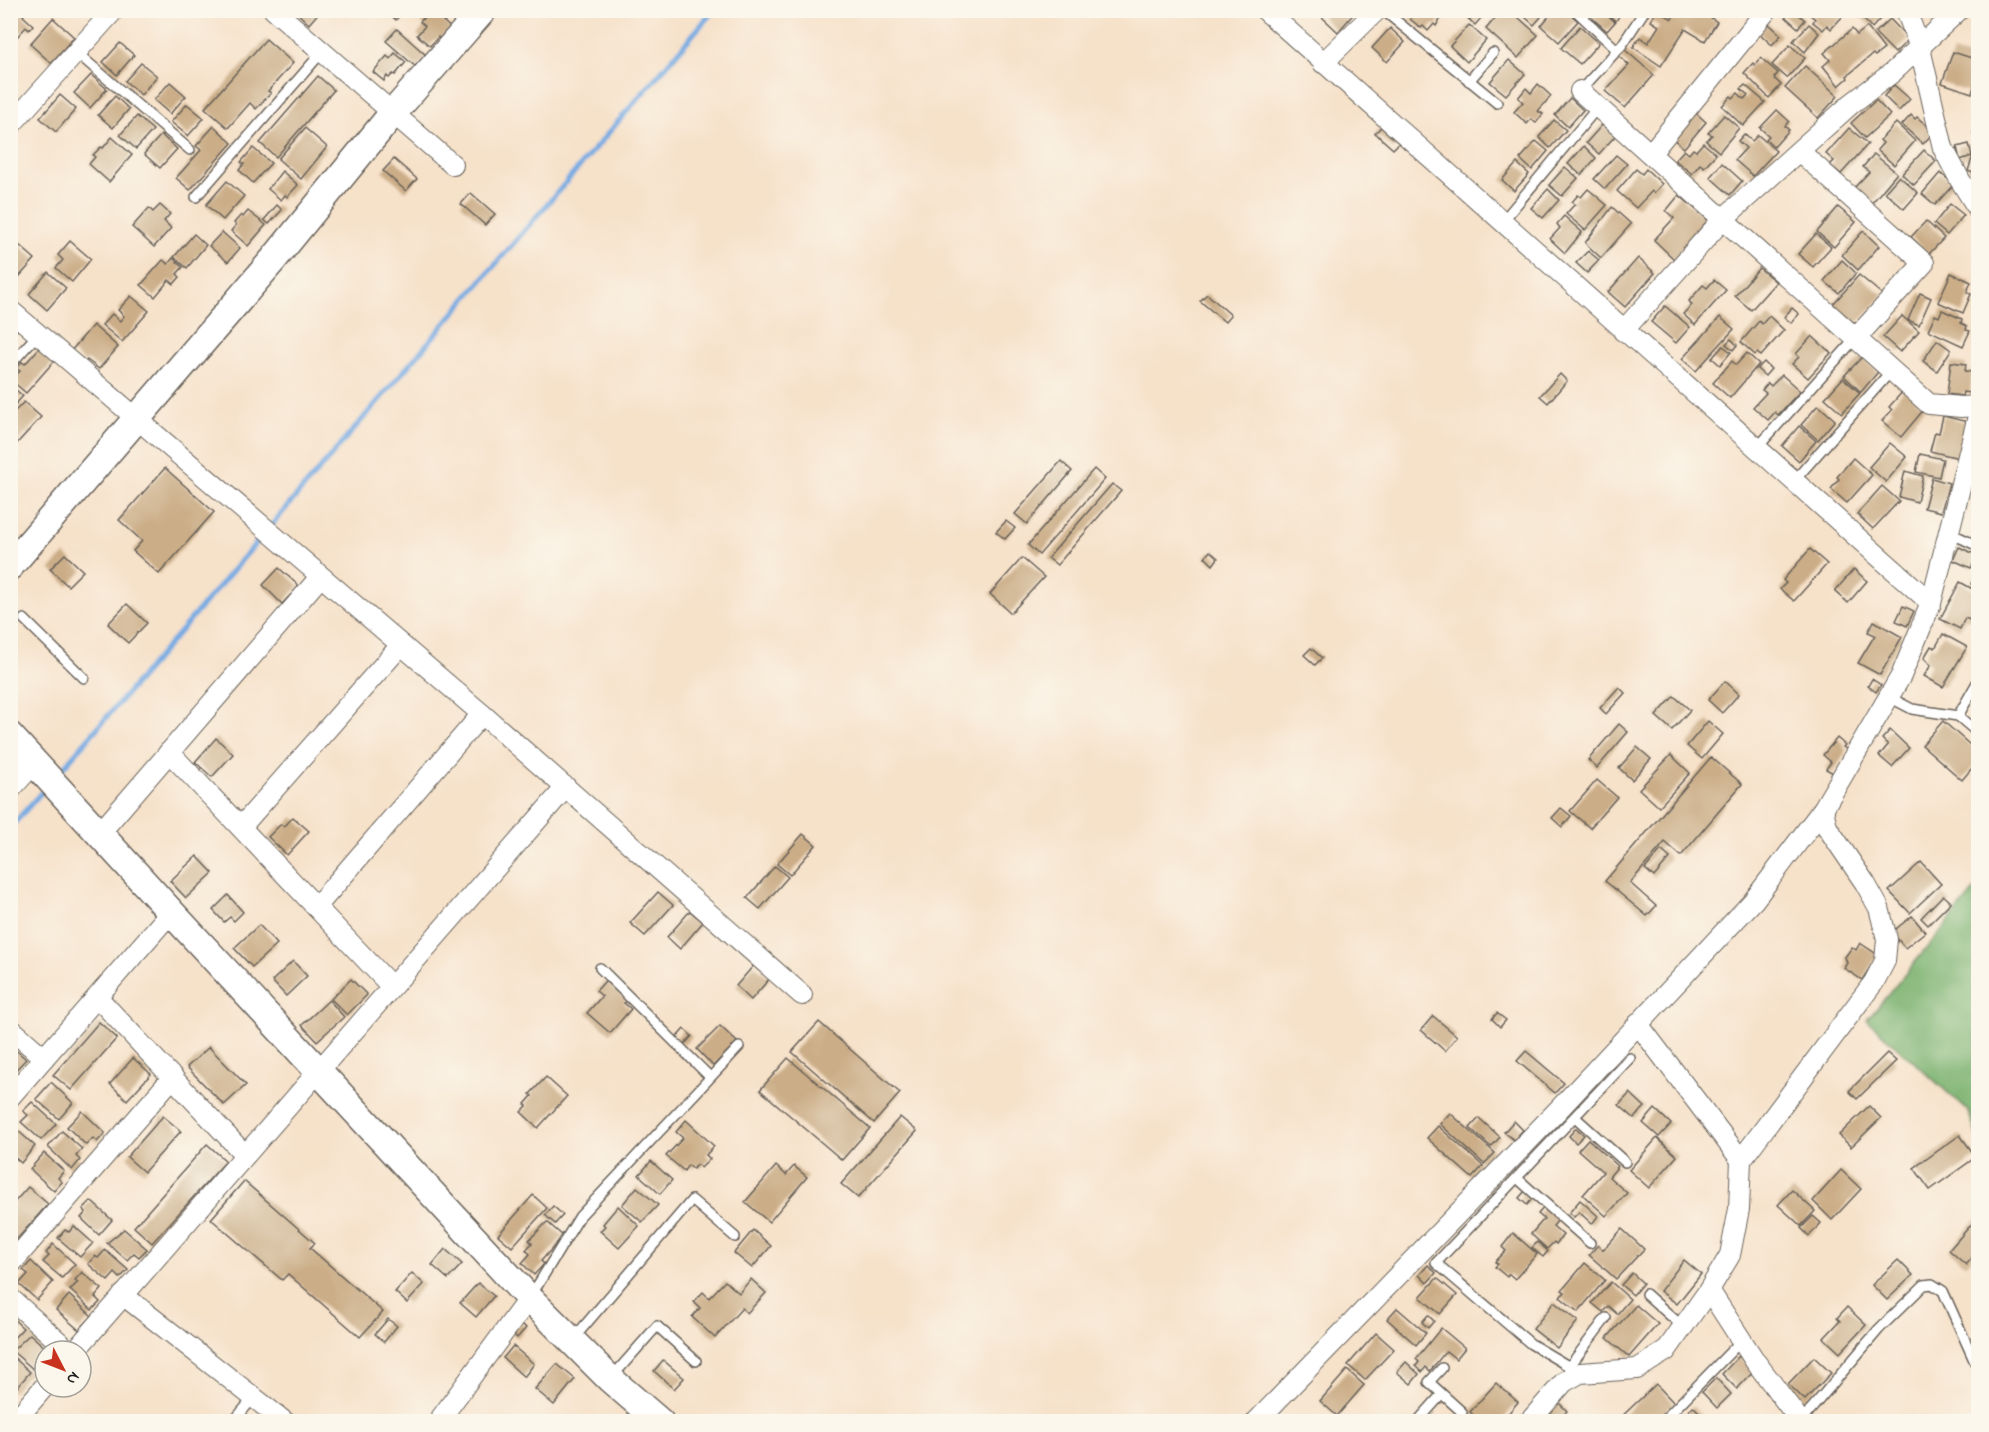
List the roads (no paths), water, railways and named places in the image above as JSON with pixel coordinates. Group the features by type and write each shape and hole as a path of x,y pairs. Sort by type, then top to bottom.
{"street":[{"path":"274,10 453,165"},
{"path":"10,566 273,260 393,113 483,10"},
{"path":"1265,10 1930,603"},
{"path":"1323,63 1377,10"},
{"path":"1651,153 1767,10"},
{"path":"1906,10 1920,48 1943,148 1959,180 1978,209"},
{"path":"1623,331 1724,218 1851,104 1893,72 1959,10"},
{"path":"10,126 113,11"},
{"path":"1580,91 1929,404 1978,406"},
{"path":"1799,151 1924,262 1856,338"},
{"path":"10,310 482,714 802,995"},
{"path":"1257,1422 1286,1389 1559,1109 1754,900 1823,809 1901,676 1930,603 1950,533 1978,416"},
{"path":"99,834 320,577"},
{"path":"240,827 401,645"},
{"path":"316,907 482,714"},
{"path":"10,736 529,1298 610,1379 660,1422"},
{"path":"169,752 391,986"},
{"path":"10,790 46,774"},
{"path":"85,1339 566,787"},
{"path":"1528,1422 1575,1370 1637,1369 1666,1351 1709,1290 1730,1255 1739,1209 1741,1160 1874,982 1885,961 1887,939 1879,908 1827,827 1823,809"},
{"path":"10,1097 171,912"},
{"path":"98,998 245,1155"},
{"path":"1638,1024 1741,1160"},
{"path":"10,1028 44,1058"},
{"path":"10,1265 173,1077"},
{"path":"1709,1290 1755,1361 1801,1421"},
{"path":"123,1295 285,1422"},
{"path":"10,1298 56,1339"},
{"path":"438,1422 529,1298"},
{"path":"14,1422 34,1399"}],"lane":[{"path":"1383,10 1497,103"},
{"path":"1575,10 1617,50"},
{"path":"1580,91 1617,50 1646,10"},
{"path":"196,197 322,52"},
{"path":"77,53 190,150"},
{"path":"1469,81 1493,53"},
{"path":"1502,222 1598,107"},
{"path":"1959,180 1978,186"},
{"path":"10,365 38,334"},
{"path":"1756,449 1856,338"},
{"path":"1793,482 1892,370"},
{"path":"1950,533 1978,546"},
{"path":"24,619 84,678"},
{"path":"1958,716 1978,681"},
{"path":"1889,697 1912,709 1958,716 1978,733"},
{"path":"600,968 710,1077"},
{"path":"529,1298 580,1216 739,1047"},
{"path":"1606,1318 1575,1370 1531,1344 1436,1263 1630,1058"},
{"path":"1575,1116 1625,1162"},
{"path":"1516,1178 1590,1243"},
{"path":"571,1341 692,1200 735,1237"},
{"path":"1801,1421 1879,1329 1924,1285 1932,1284 1943,1291 1978,1368"},
{"path":"1646,1294 1683,1327"},
{"path":"610,1379 657,1326 696,1361"},
{"path":"1662,1422 1742,1340"},
{"path":"1442,1368 1429,1382 1462,1412"},
{"path":"1416,1422 1442,1394"},
{"path":"233,1422 254,1397"}],"waterway":[{"path":"56,776 714,10"},
{"path":"10,828 46,787"}]}
